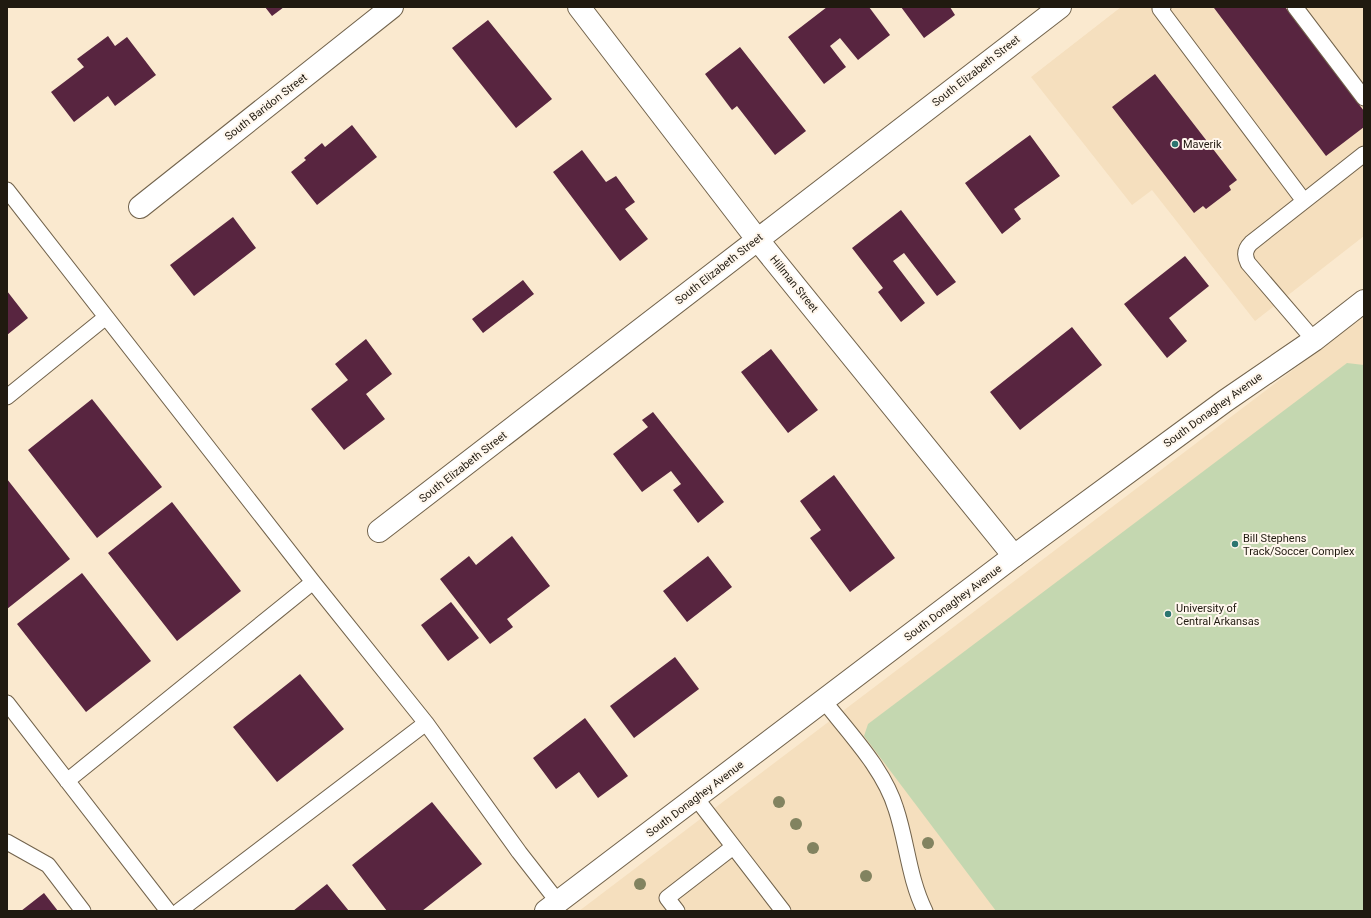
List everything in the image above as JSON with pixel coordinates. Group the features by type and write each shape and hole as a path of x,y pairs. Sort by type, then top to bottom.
{"street":[{"name":"South Baridon Street","path":"140,206 392,7"},
{"name":"Hillman Street","path":"580,7 757,240 1014,556"},
{"name":"South Elizabeth Street","path":"379,531 1060,7"},
{"name":"South Donaghey Avenue","path":"552,906 1014,556 1225,401 1314,340 1364,301"}],"lane":[{"path":"1163,7 1160,9 1304,201"},
{"path":"1295,7 1364,98"},
{"path":"1314,340 1248,263 1245,256 1246,249 1251,243 1364,154"},
{"path":"7,190 313,582 426,723 519,852 552,906"},
{"path":"7,397 106,317"},
{"path":"66,780 313,582"},
{"path":"824,701 874,765 887,786 896,808 915,882 925,911"},
{"path":"7,703 168,911"},
{"path":"179,911 426,723"},
{"path":"696,798 778,909"},
{"path":"7,842 48,865 83,911"},
{"path":"677,911 666,898 733,847"}],"shaded area":[{"path":"1121,7 1364,7 1364,236 1255,321 1152,190 1132,205 1031,77"},
{"name":"Bill Stephens Track/Soccer Complex","path":"1364,316 1364,911 579,911"}],"green space":[{"name":"Bill Stephens Track/Soccer Complex","path":"1347,363 1364,365 1364,911 996,911 864,736 868,724"}],"building":[{"path":"265,7 284,7 272,16"},
{"path":"827,7 869,7 890,35 858,60 840,38 830,46 846,67 824,84 788,37"},
{"path":"901,7 950,7 955,15 924,38"},
{"path":"1285,7 1364,111 1364,127 1326,156 1214,8"},
{"path":"488,20 552,99 516,128 452,48"},
{"path":"108,36 115,46 127,37 156,75 115,106 108,96 74,122 51,92 84,67 77,59"},
{"path":"740,47 806,131 775,155 737,106 732,110 705,74"},
{"name":"Maverik","path":"1155,74 1237,180 1229,186 1231,190 1206,209 1203,206 1194,213 1112,107"},
{"path":"352,125 377,157 317,205 291,172 306,160 304,158 322,143 325,147"},
{"path":"1030,135 1060,176 1014,209 1021,219 1002,234 965,183"},
{"path":"582,150 606,182 616,176 635,202 625,209 648,239 620,261 553,172"},
{"path":"901,210 956,282 937,296 904,253 893,261 925,303 901,322 878,292 883,288 852,248"},
{"path":"233,217 256,248 194,296 170,265"},
{"path":"1185,256 1209,286 1169,318 1187,341 1167,358 1124,304"},
{"path":"523,280 534,294 483,333 472,319"},
{"path":"7,291 28,318 7,335"},
{"path":"1072,327 1102,365 1020,430 990,392"},
{"path":"366,339 392,374 366,394 385,419 344,450 311,409 348,380 335,364"},
{"path":"771,349 818,410 788,433 741,372"},
{"path":"92,399 162,487 97,538 28,450"},
{"path":"653,412 724,502 698,523 673,490 681,484 671,471 642,492 613,454 648,427 642,420"},
{"path":"834,475 895,558 850,592 810,538 821,530 800,501"},
{"path":"7,479 70,559 7,609"},
{"path":"172,502 241,591 177,641 108,553"},
{"path":"512,536 550,586 507,619 513,627 490,644 440,579 469,556 476,565"},
{"path":"708,556 732,587 687,622 663,591"},
{"path":"82,573 151,661 86,712 17,624"},
{"path":"451,602 479,638 448,661 421,625"},
{"path":"675,657 699,689 634,738 610,706"},
{"path":"300,674 344,729 277,782 233,727"},
{"path":"585,718 628,776 598,798 579,772 556,789 533,758"},
{"path":"432,802 482,864 422,911 387,911 352,865"},
{"path":"327,884 349,911 293,911"},
{"path":"44,893 58,911 21,911"}],"place":[{"name":"Maverik","path":"1175,144"},
{"name":"Bill Stephens Track/Soccer Complex","path":"1235,544"},
{"name":"University of Central Arkansas","path":"1168,614"}]}
